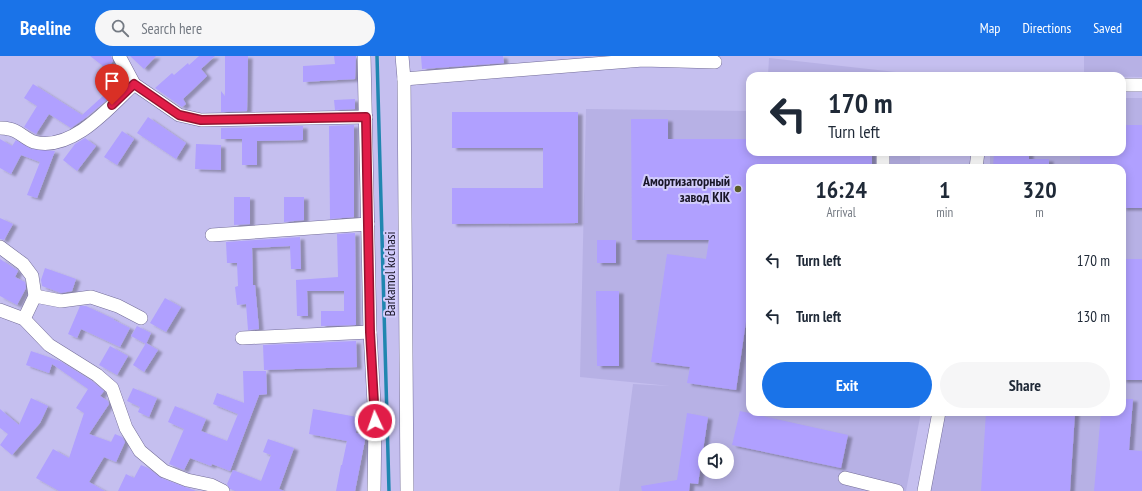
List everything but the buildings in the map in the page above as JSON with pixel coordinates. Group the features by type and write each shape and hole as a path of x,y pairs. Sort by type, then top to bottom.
{"street":[{"path":"119,56 134,84 179,115 201,120 366,117"},
{"path":"364,56 370,332 375,421 374,491"},
{"name":"Barkamol ko'chasi","path":"402,56 404,79 407,491"},
{"path":"404,79 643,60 715,62"},
{"path":"0,128 10,129 34,142 50,144 69,138 90,125 134,84"},
{"path":"1126,85 1142,85"},
{"path":"212,235 368,224"},
{"path":"0,247 23,264 32,276 35,296 24,320"},
{"path":"35,296 61,301 90,297 118,306 141,318"},
{"path":"0,310 24,320 49,345 97,375 112,388 126,428 140,451 164,471 223,491"},
{"path":"242,338 370,332"},
{"path":"924,491 938,416"},
{"path":"845,478 897,491"}],"shaded area":[{"path":"1084,56 1142,56 1142,77 1126,77 1126,72 1084,72"},
{"path":"769,58 896,72 768,72"},
{"path":"1126,98 1142,98 1142,491 929,491 944,416 1126,416 1126,164 990,164 990,156 1126,156"},
{"path":"586,109 746,111 746,156 920,156 920,164 746,164 746,416 920,416 906,491 619,491 633,384 670,386 580,377"}],"waterway":[{"path":"377,56 389,491"}],"place":[{"name":"Амортизаторный завод KIK","path":"738,189"}],"route":[{"path":"112,105 134,84 179,115 201,120 366,117 370,332 375,421"}]}
